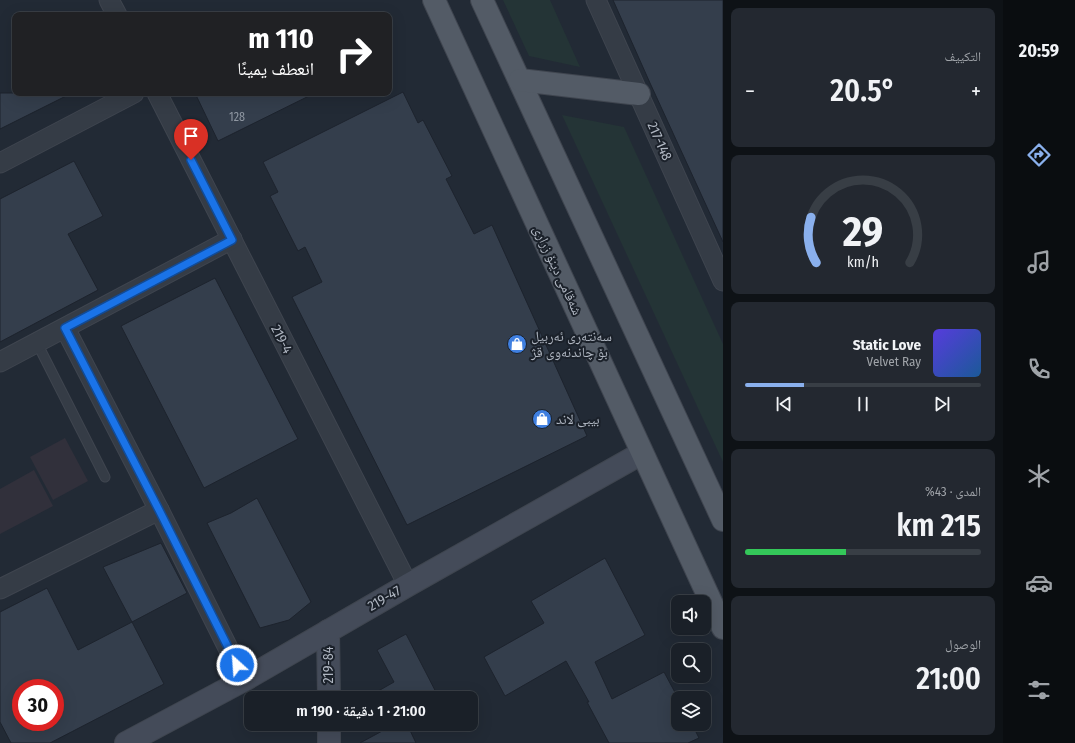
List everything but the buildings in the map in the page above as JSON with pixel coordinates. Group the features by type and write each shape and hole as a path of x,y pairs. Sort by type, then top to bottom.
{"main road":[{"name":"شەقامی دینۆ زراری","path":"434,0 723,628"},
{"path":"482,0 723,520"},
{"path":"520,80 639,94"}],"street":[{"path":"109,0 115,12"},
{"name":"217-148","path":"596,0 723,281"},
{"path":"0,163 128,96"},
{"name":"219-4","path":"159,96 408,585"},
{"path":"0,362 232,240"},
{"path":"65,328 159,510 244,680"},
{"name":"219-47","path":"135,741 642,453"},
{"path":"0,589 159,510"},
{"name":"219-84","path":"328,631 329,691"},
{"path":"329,731 329,743"}],"lane":[{"path":"36,343 105,477"}],"shaded area":[{"path":"503,0 550,0 580,67 529,56"},
{"path":"562,115 624,127 723,344 723,462"},
{"path":"65,438 88,481 53,500 30,457"},
{"path":"34,470 53,506 0,534 0,489"}],"place":[{"name":"سەنتەری ئەربیل بۆ چاندنەوی قژ","path":"517,344"},
{"name":"بيبى لاند","path":"542,419"}],"route":[{"path":"191,160 232,240 65,328 237,665"}]}
